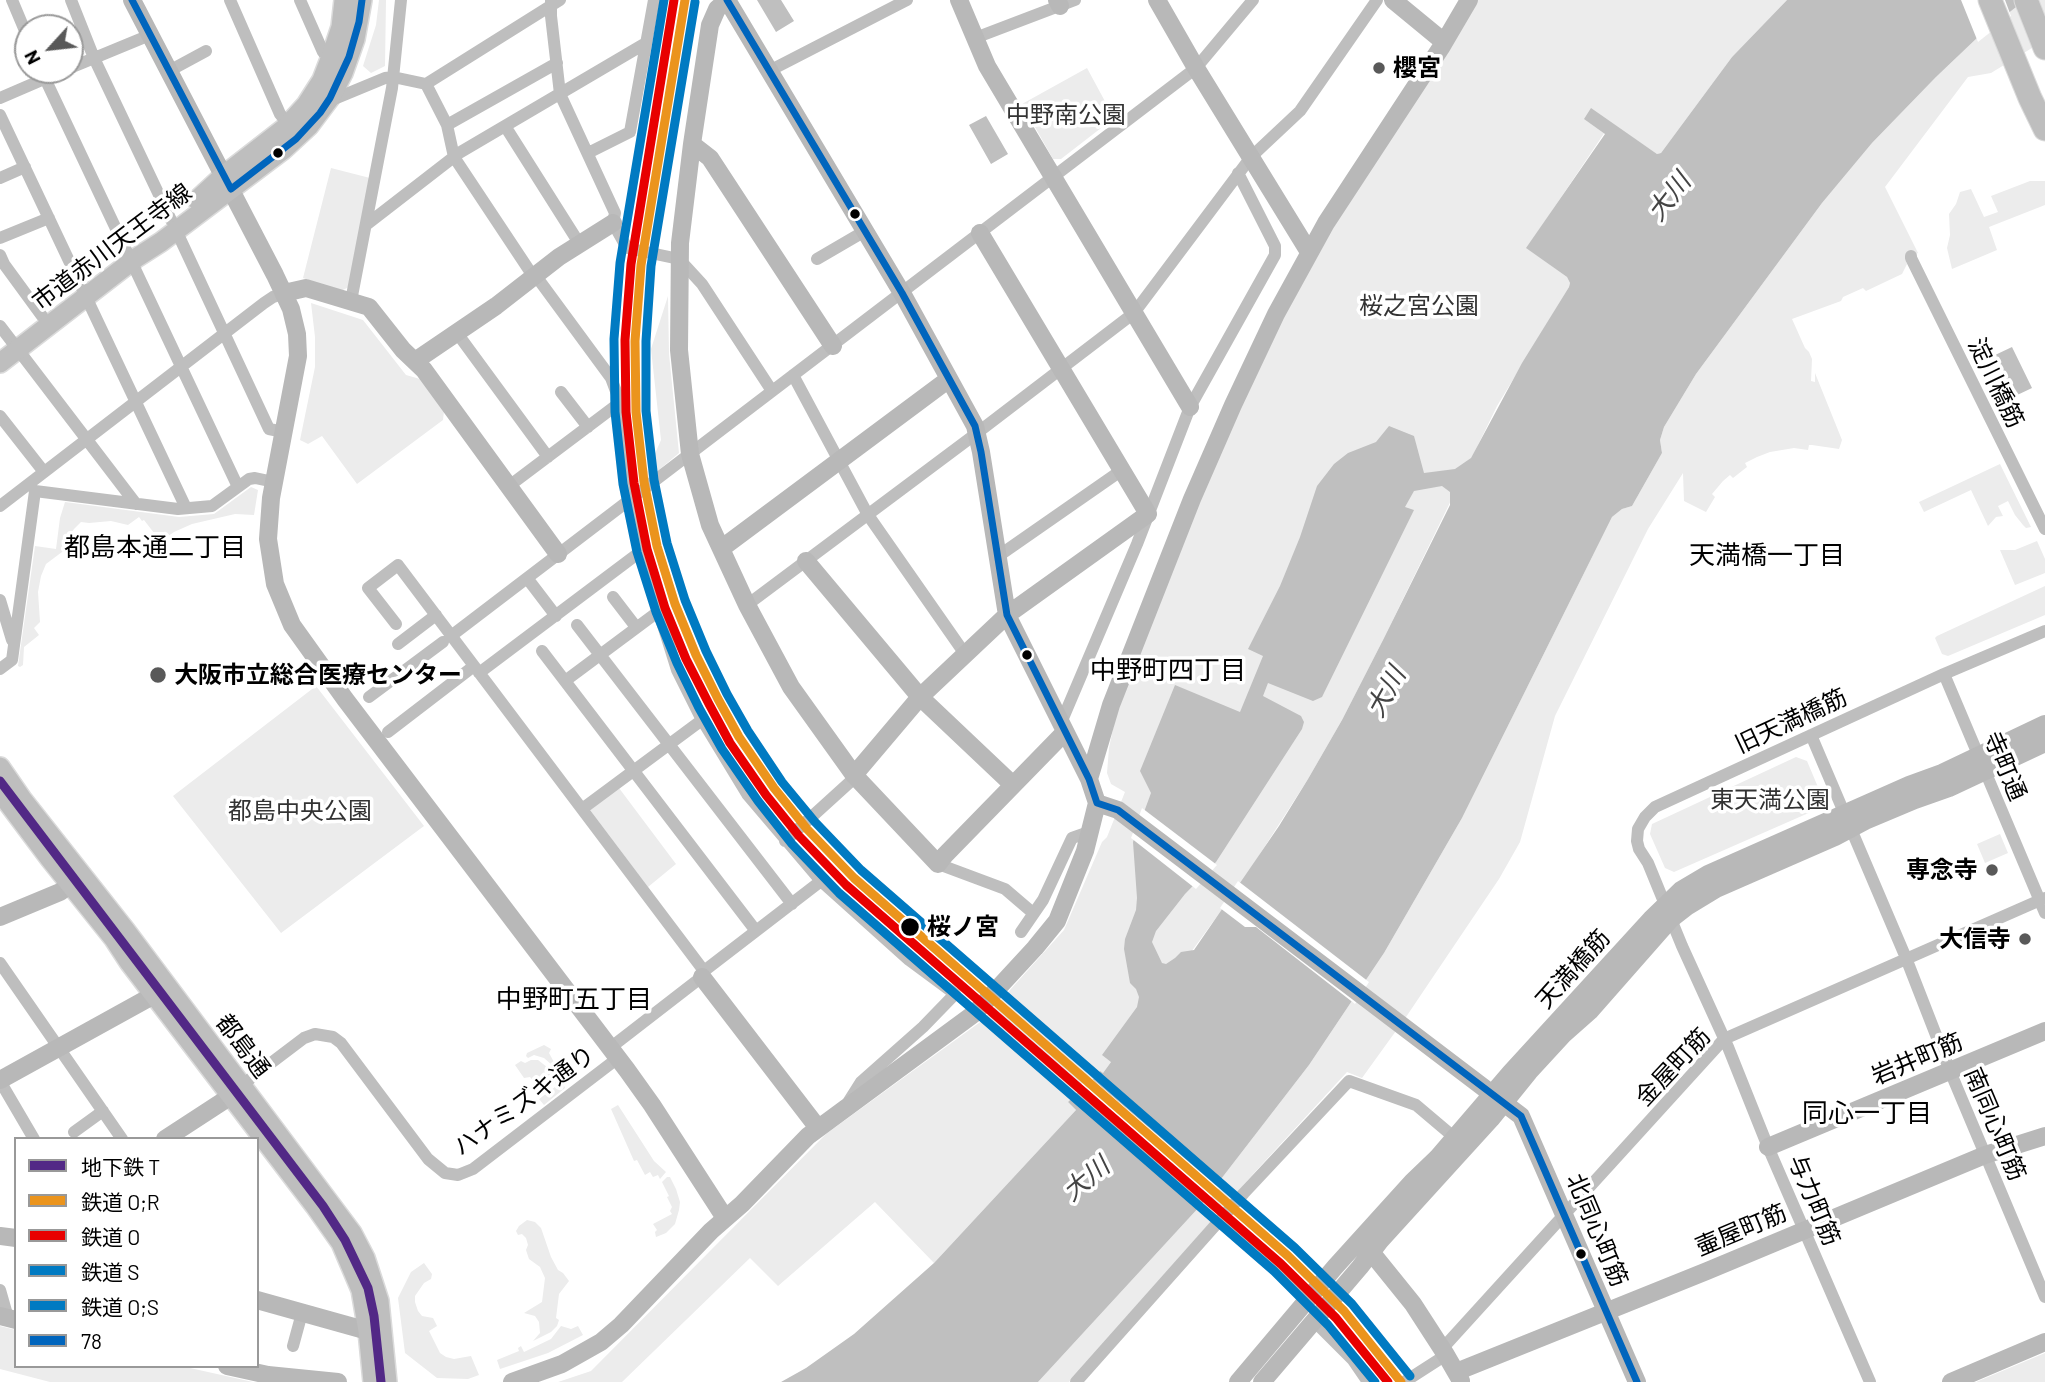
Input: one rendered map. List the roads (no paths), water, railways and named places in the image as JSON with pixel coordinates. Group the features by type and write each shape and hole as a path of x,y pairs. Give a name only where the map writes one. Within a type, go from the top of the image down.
{"highway":[{"path":"1990,0 2045,129"},
{"path":"2026,0 2045,48"}],"main road":[{"name":"市道赤川天王寺線","path":"7,341 84,291 173,225 227,182 288,124 315,92 341,27 344,0"},
{"name":"市道赤川天王寺線","path":"227,182 296,139 327,102 349,57 362,0"},
{"name":"市道赤川天王寺線","path":"0,363 7,341 84,291"},
{"name":"都島通","path":"0,767 154,995 341,1216 365,1258 379,1301 387,1382"},
{"name":"都島通","path":"0,792 118,921 341,1243 361,1290 373,1382"}],"street":[{"path":"71,0 94,58 270,429 284,432"},
{"path":"132,0 291,309 298,356 268,519 269,553 275,584 292,625 652,1105 725,1218"},
{"path":"230,0 280,114 288,124"},
{"path":"300,0 323,52 332,54"},
{"path":"351,301 393,77 401,0"},
{"path":"588,153 630,132 654,0"},
{"path":"512,1382 562,1364 601,1342 818,1128 975,1013 1057,921 1085,851 1097,803 1089,779 1007,615 977,433 902,293 727,0 717,9 710,25 692,144 679,258 679,350 690,454 710,525 747,605 791,687 853,775 938,864 1005,889 1033,913"},
{"path":"769,71 907,0"},
{"path":"958,0 987,66 1190,407"},
{"path":"1157,0 1309,252"},
{"path":"369,697 1196,68 1253,0"},
{"path":"747,605 1134,313 1251,157 1300,111 1377,0"},
{"path":"1393,0 1444,42"},
{"path":"1089,779 1111,705 1192,499 1276,314 1309,252 1469,0"},
{"path":"327,102 385,78 426,83 551,1 560,94 615,213 613,223 627,248 679,258 702,284 772,391"},
{"path":"975,38 1064,2"},
{"path":"84,62 150,35"},
{"path":"366,225 454,157 646,43"},
{"path":"169,71 206,51"},
{"path":"447,125 557,63"},
{"path":"426,83 447,125 454,157 529,270 611,378 617,394 630,501 640,552 677,670 702,720 740,784 821,881 909,960 955,994 862,1082 845,1109"},
{"path":"0,98 25,84"},
{"path":"48,84 238,486"},
{"path":"0,115 186,508"},
{"path":"505,126 579,243"},
{"path":"692,144 710,158 833,345"},
{"path":"0,178 25,167"},
{"path":"938,864 1063,728 1190,407 1275,255 1275,246 1238,173"},
{"path":"0,237 47,219"},
{"path":"415,361 579,243 613,223"},
{"path":"817,259 865,231"},
{"path":"979,233 1148,514"},
{"path":"0,255 42,316"},
{"name":"淀川橋筋","path":"1912,256 2045,529"},
{"path":"0,506 32,487 44,472 264,303 284,293 306,288 369,306 402,350 424,370 558,554"},
{"path":"457,333 548,457"},
{"path":"7,341 136,504"},
{"path":"793,376 868,515 965,654"},
{"path":"722,548 948,379"},
{"path":"561,392 588,426"},
{"path":"509,486 618,404"},
{"path":"0,416 44,472"},
{"path":"997,557 1122,470"},
{"path":"32,487 178,509 212,506 252,478 274,482"},
{"path":"0,669 12,660 32,487"},
{"path":"785,841 850,782 853,775 920,697 1007,615 1148,514"},
{"path":"388,732 556,616 640,552"},
{"path":"806,561 920,697 1013,785"},
{"path":"396,624 368,588 398,565 436,615 447,639 477,670 818,1128"},
{"path":"527,578 556,616"},
{"path":"613,597 636,627"},
{"path":"0,600 13,647"},
{"path":"565,681 659,611"},
{"path":"398,644 436,615"},
{"path":"577,625 792,904"},
{"name":"旧天満橋筋","path":"1668,912 1637,841 1638,829 1655,807 1944,674 2045,631"},
{"path":"542,652 756,931"},
{"name":"寺町通","path":"1944,674 2043,904"},
{"path":"582,809 702,720"},
{"name":"天満橋筋","path":"1981,763 2045,724"},
{"name":"南同心町筋","path":"1811,735 2045,1297"},
{"name":"天満橋筋","path":"1262,1382 1314,1321 1412,1182 1590,1011 1668,912 1688,905 1847,821 1981,763 2045,743"},
{"name":"北同心町筋","path":"1097,803 1118,810 1521,1116 1637,1382"},
{"path":"1021,932 1042,900 1072,838 1090,832"},
{"path":"0,917 60,892 74,876"},
{"path":"614,1053 703,974 821,881"},
{"name":"金屋町筋","path":"1404,1382 1444,1352 1724,1040 1906,958 2043,904"},
{"name":"与力町筋","path":"1668,912 1870,1382"},
{"path":"0,963 121,1137"},
{"path":"33,1137 0,1080 154,995"},
{"name":"岩井町筋","path":"1768,1147 2045,1031"},
{"name":"ハナミズキ通り","path":"236,1090 309,1035 333,1037 341,1043 428,1158 445,1173 458,1175 473,1169 614,1053"},
{"path":"1076,1382 1349,1081 1416,1105 1455,1138"},
{"path":"168,1137 236,1090"},
{"name":"天満橋筋","path":"1238,1382 1309,1297 1366,1246 1380,1241 1499,1099"},
{"path":"74,1132 103,1111"},
{"name":"壷屋町筋","path":"1459,1377 1605,1312 1985,1155 2045,1136"},
{"path":"1221,1220 1256,1246 1309,1297"},
{"path":"1366,1246 1413,1304 1459,1377"},
{"path":"0,1290 8,1318"},
{"path":"259,1301 368,1331"},
{"path":"293,1346 302,1313"},
{"path":"1314,1321 1353,1360 1368,1382"},
{"path":"1951,1382 2045,1342"},
{"path":"236,1368 268,1375 338,1382"}],"water":[{"path":"757,0 781,0 794,21 776,32"},
{"name":"大川","path":"1787,0 2025,0 1977,38 1872,143 1822,203 1696,374 1664,427 1660,440 1662,453 1632,506 1622,509 1612,517 1462,818 1384,953 1309,1065 1201,1205 1038,1382 781,1382 854,1334 934,1263 1076,1110 1068,1102 1100,1071 1103,1073 1111,1062 1102,1055 1137,1007 1139,997 1130,983 1124,949 1136,910 1133,842 1151,793 1140,771 1175,685 1240,712 1263,656 1248,649 1280,586 1317,486 1334,464 1348,453 1376,442 1389,426 1414,436 1424,473 1455,469 1471,458 1522,363 1569,287 1567,277 1526,248 1605,134 1584,119 1591,108 1657,154 1661,153 1732,57","holes":["1442,486 1450,492 1450,505 1342,720 1308,779 1194,950 1181,952 1166,964 1162,963 1152,942 1156,931 1185,894 1216,862 1302,729 1304,722 1301,716 1263,696 1268,683 1313,701 1322,697 1414,510 1405,507 1414,491"]},
{"path":"986,116 1008,154 991,164 969,125"},
{"path":"2012,347 2032,388 2013,397 1993,356"}],"metro line":[{"name":"T","path":"0,781 323,1206 345,1240 368,1288 374,1316 381,1382"}],"rail line":[{"name":"O;S","path":"664,0 620,263 614,339 615,412 623,484 637,552 656,612 699,708 722,749 758,801 792,844 839,893 1274,1271 1328,1325 1375,1382"},
{"name":"O","path":"674,0 631,264 625,340 626,412 634,483 647,549 665,608 686,659 709,704 730,743 766,795 799,836 846,885 1281,1264 1336,1318 1388,1382"},
{"name":"O;R","path":"685,0 641,265 635,341 636,412 644,482 657,546 675,604 718,699 739,737 774,788 807,829 854,878 1288,1256 1344,1311 1401,1382"},
{"name":"S","path":"695,2 651,266 646,341 646,411 654,480 667,543 685,600 727,694 782,782 815,822 861,870 1295,1248 1352,1304 1410,1376"}],"place":[{"name":"櫻宮","path":"1379,68"},
{"name":"大阪市立総合医療センター","path":"158,675"},
{"name":"専念寺","path":"1992,870"},
{"name":"桜ノ宮","path":"910,927"},
{"name":"大信寺","path":"2025,939"}],"district":[{"name":"都島本通二丁目","path":"155,547"},
{"name":"天満橋一丁目","path":"1767,555"},
{"name":"中野町四丁目","path":"1168,670"},
{"name":"中野町五丁目","path":"574,999"},
{"name":"同心一丁目","path":"1867,1113"}],"park label":[{"name":"中野南公園","path":"1066,115"},
{"name":"桜之宮公園","path":"1419,306"},
{"name":"東天満公園","path":"1770,800"},
{"name":"都島中央公園","path":"300,811"}]}
